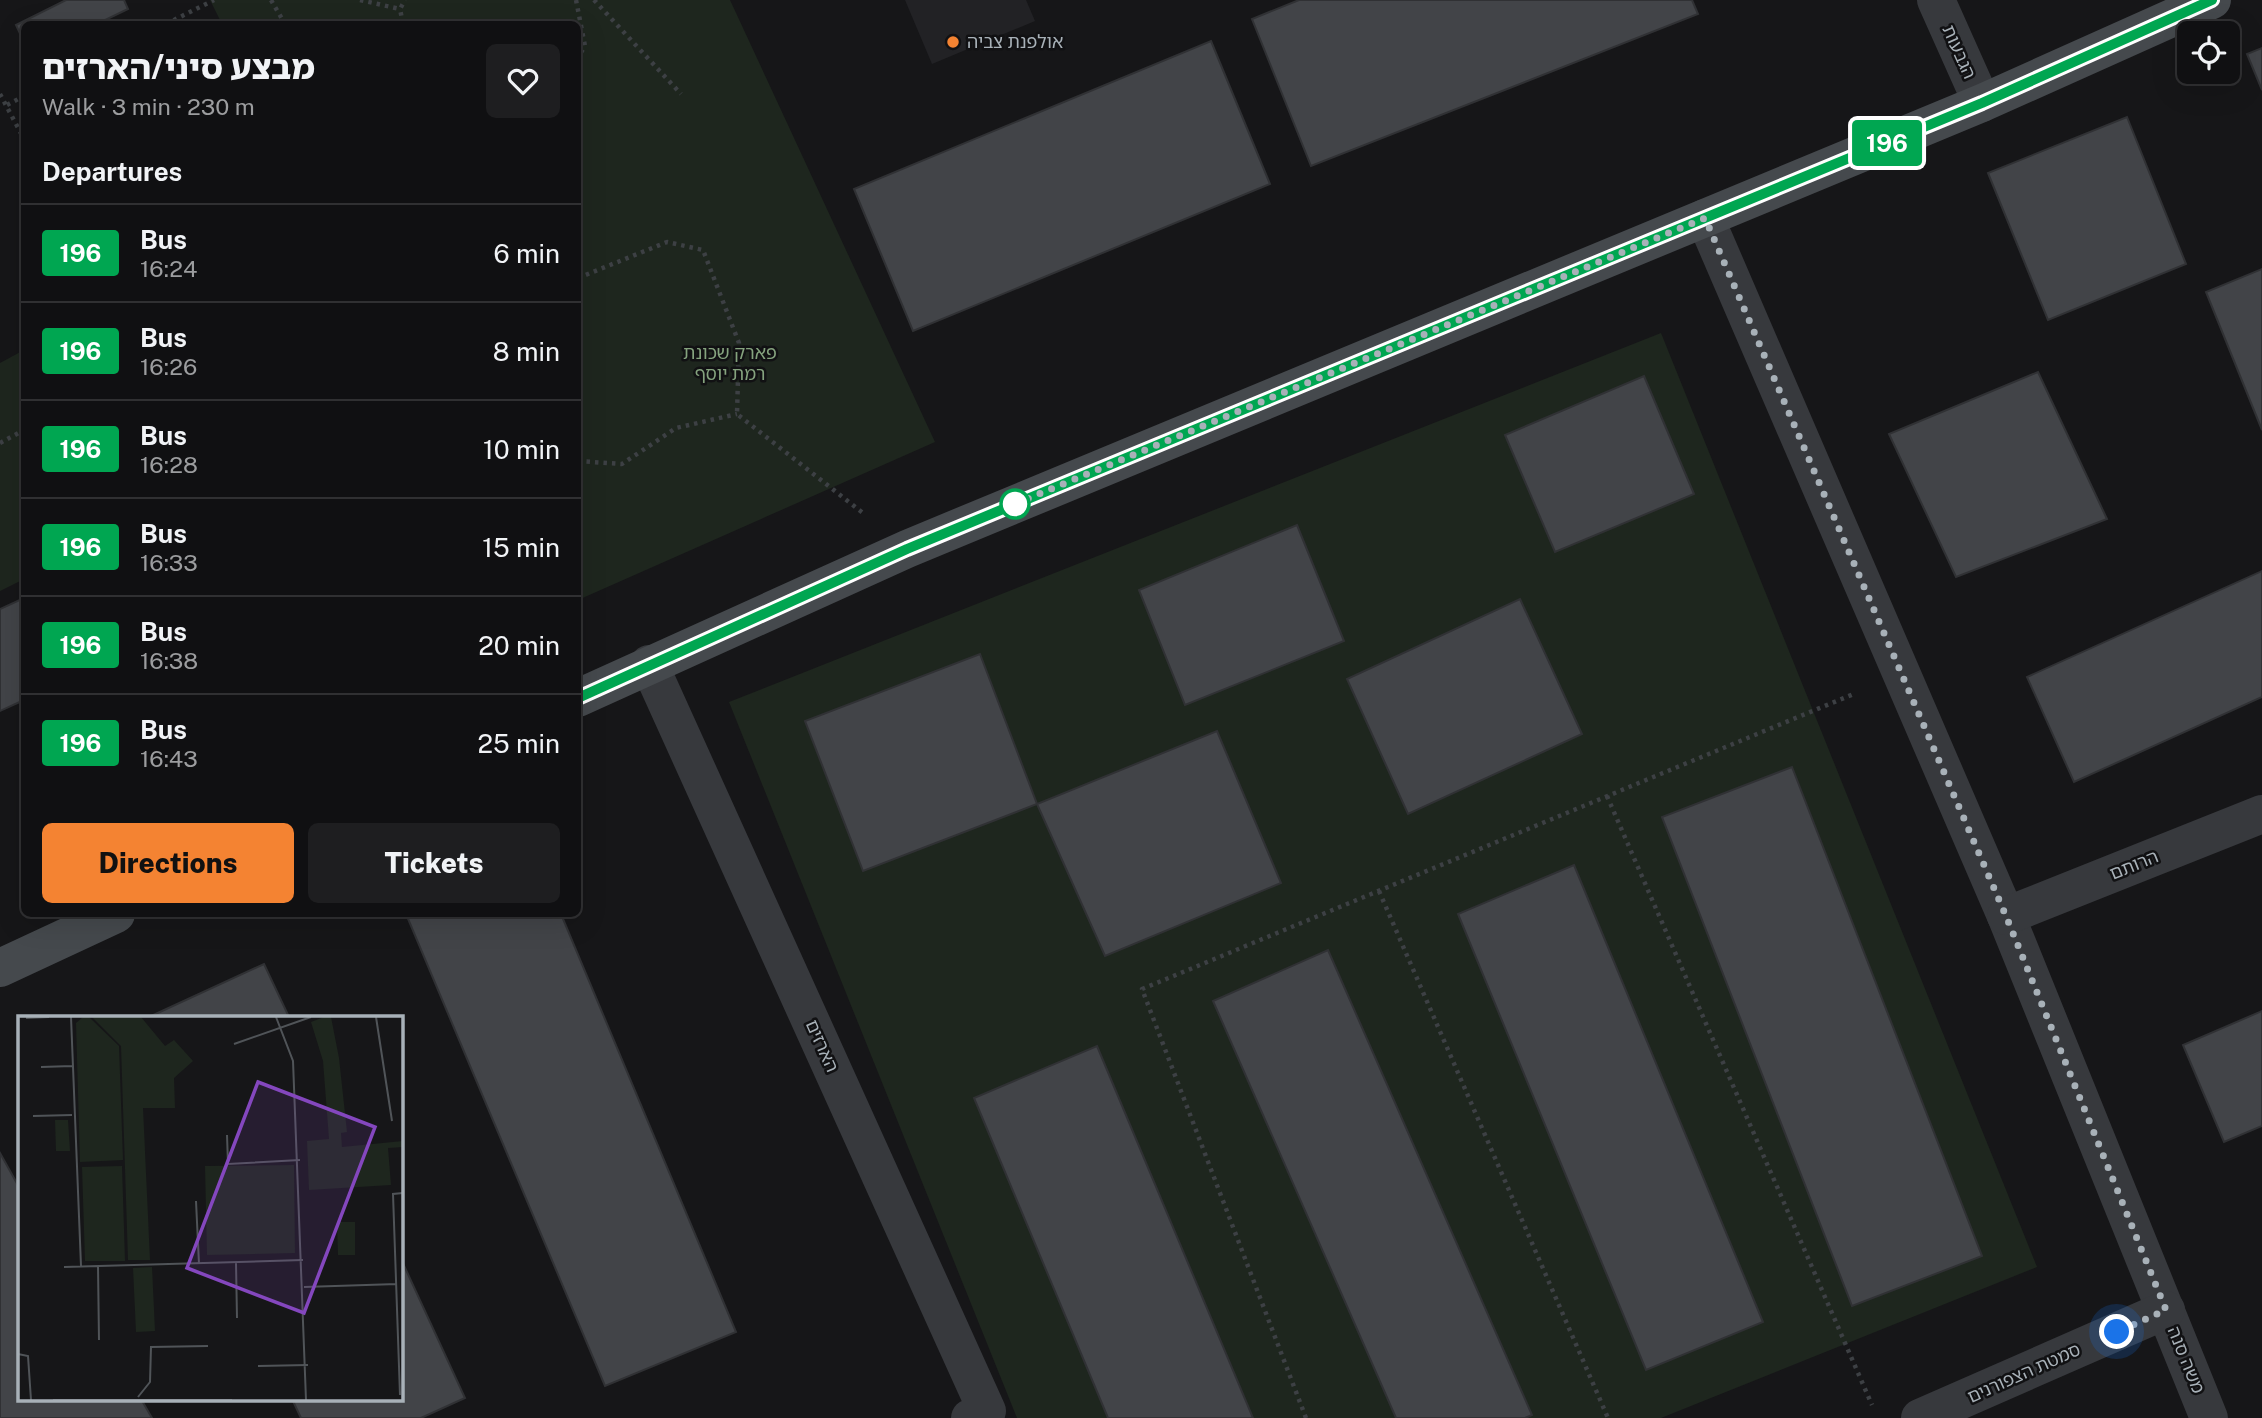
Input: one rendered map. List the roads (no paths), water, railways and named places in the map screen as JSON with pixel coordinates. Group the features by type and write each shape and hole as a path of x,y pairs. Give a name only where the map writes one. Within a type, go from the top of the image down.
{"street":[{"name":"הגבעות","path":"1936,0 1982,103"},
{"path":"581,697 907,549 1982,103 2212,0"},
{"name":"משה סנה","path":"1705,218 2006,916 2209,1418"},
{"name":"הארזים","path":"649,664 987,1412 970,1418"},
{"name":"הרותם","path":"2006,916 2262,814"},
{"path":"0,968 110,917"},
{"name":"סמטת הצפורנים","path":"1920,1418 2166,1310"}],"place":[{"name":"אולפנת צביה","path":"953,42"}],"park label":[{"name":"פארק שכונת רמת יוסף","path":"730,363"}]}
